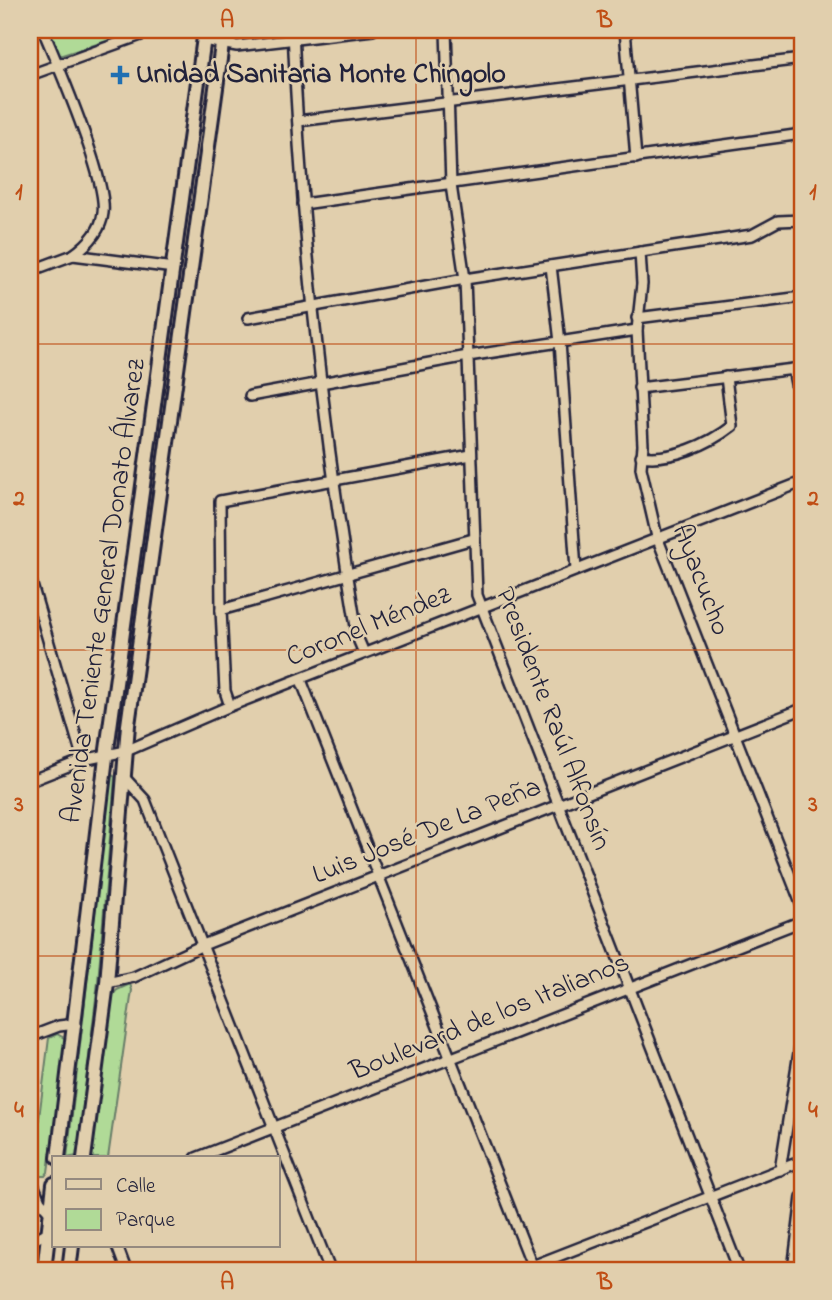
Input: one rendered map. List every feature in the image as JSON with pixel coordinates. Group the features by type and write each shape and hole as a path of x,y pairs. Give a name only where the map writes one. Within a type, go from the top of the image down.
{"main road":[{"name":"Avenida Teniente General Donato Álvarez","path":"85,1156 107,983 126,751 223,30"},
{"name":"Avenida Teniente General Donato Álvarez","path":"58,1156 106,757 204,35"},
{"path":"44,1270 51,1229 52,1198"},
{"path":"69,1270 72,1248"}],"street":[{"path":"30,271 73,256 94,235 101,222 104,207 102,190 43,30"},
{"path":"30,75 155,30"},
{"path":"293,30 311,307 331,480 358,639 364,653"},
{"path":"204,35 222,45 293,41 373,30"},
{"name":"Presidente Raúl Alfonsín","path":"446,30 451,185 465,279 473,539 480,607 631,986 739,1270"},
{"path":"625,30 636,158"},
{"path":"298,121 802,59"},
{"path":"303,204 802,134"},
{"path":"248,318 465,279 752,235 778,222 802,220"},
{"name":"Ayacucho","path":"640,252 642,284 637,330 643,481 657,537 802,906"},
{"path":"73,256 174,268"},
{"path":"551,265 560,342 576,570"},
{"path":"637,318 802,298"},
{"path":"250,396 468,356 637,330"},
{"path":"639,388 797,368 802,413"},
{"path":"641,456 656,457 707,443 732,426 726,377"},
{"path":"230,706 225,691 221,610 219,505 222,499 471,455"},
{"name":"Coronel Méndez","path":"30,780 83,760 126,751 230,706 802,482"},
{"path":"221,610 347,572 473,539"},
{"path":"30,578 83,760"},
{"path":"301,680 533,1268"},
{"name":"Luis José De La Peña","path":"107,983 134,977 203,945 802,709"},
{"path":"123,776 145,800 330,1270"},
{"name":"Boulevard de los Italianos","path":"201,1156 802,921"},
{"path":"30,1037 59,1026 76,1024"},
{"path":"780,1170 802,1034"},
{"path":"522,1270 533,1268 802,1161"},
{"path":"30,1177 40,1202 50,1213"},
{"path":"793,1270 802,1197"},
{"path":"30,1242 51,1229"},
{"path":"118,1248 126,1270"}],"green space":[{"path":"49,30 142,30 59,56"},
{"path":"111,774 115,777 98,982 77,1156 67,1156"},
{"path":"130,984 132,990 108,1156 91,1156 110,999 117,990"},
{"path":"57,1034 66,1039 48,1172 45,1176 37,1176 30,1161 30,1146 36,1142 49,1038"}],"place":[{"name":"Unidad Sanitaria Monte Chingolo","path":"120,75"}]}
